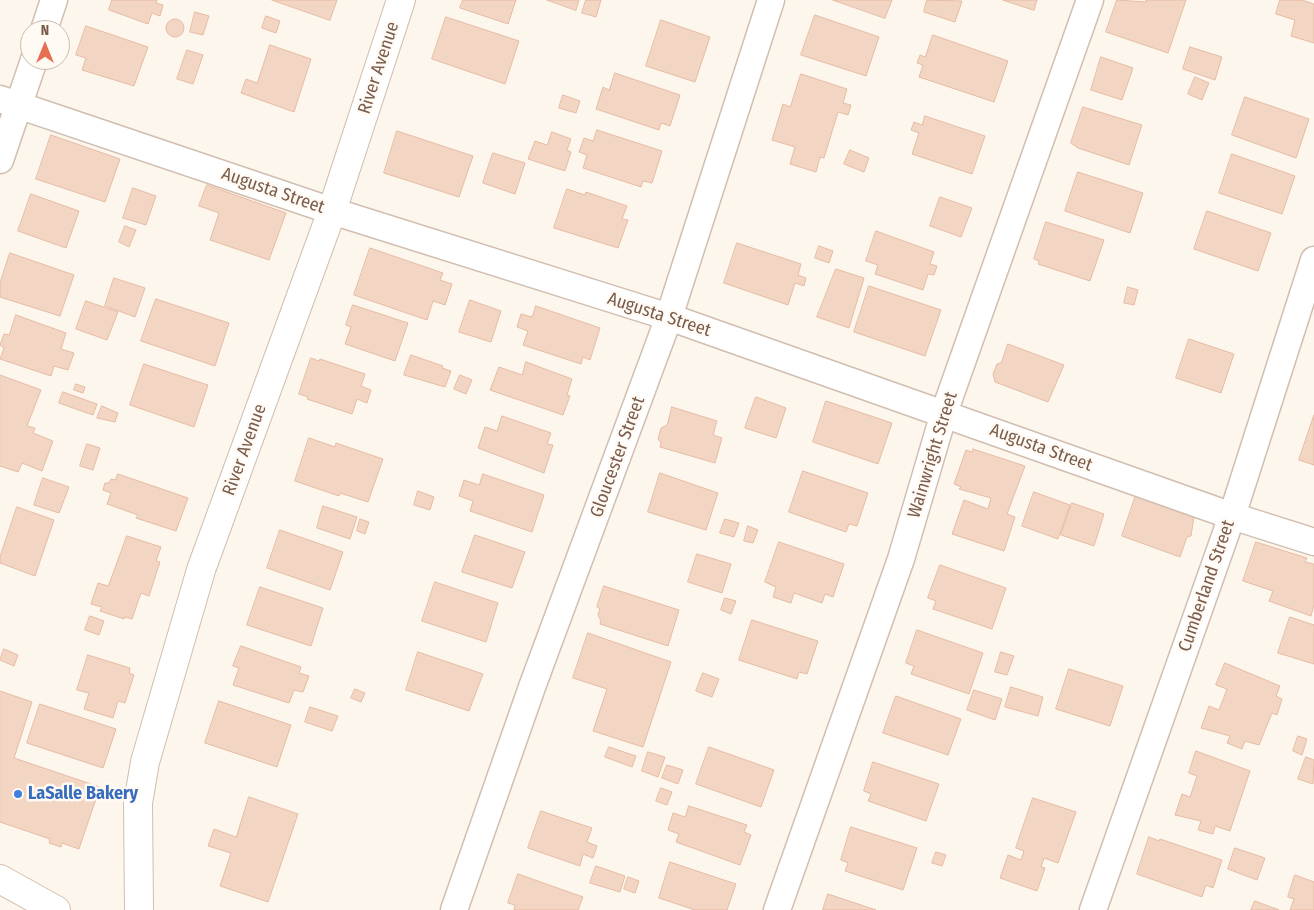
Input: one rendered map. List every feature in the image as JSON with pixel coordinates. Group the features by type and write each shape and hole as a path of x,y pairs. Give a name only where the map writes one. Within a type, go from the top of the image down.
{"street":[{"path":"47,20 54,0"},
{"name":"River Avenue","path":"139,910 138,804 145,762 201,570 332,211 401,0"},
{"name":"Gloucester Street","path":"454,910 532,687 669,317 771,0"},
{"name":"Wainwright Street","path":"777,910 900,559 944,413 1090,0"},
{"path":"0,160 10,102 28,70"},
{"name":"Augusta Street","path":"10,102 332,211 669,317 1232,516 1314,542"},
{"name":"Cumberland Street","path":"1093,910 1232,516 1314,260"},
{"path":"0,879 56,910"}],"building":[{"path":"112,0 157,0 156,3 163,5 160,16 152,13 148,24 109,10"},
{"path":"272,0 337,0 330,20"},
{"path":"463,0 516,0 508,24 460,8"},
{"path":"547,0 579,0 576,10"},
{"path":"586,0 601,0 596,17 582,13"},
{"path":"833,0 892,0 885,18"},
{"path":"927,0 962,1 955,22 924,12"},
{"path":"1003,0 1037,0 1034,10"},
{"path":"1117,0 1146,2 1146,0 1186,0 1168,53 1106,32"},
{"path":"1280,0 1302,0 1314,4 1314,43 1291,36 1295,20 1276,14"},
{"path":"195,12 209,16 203,35 190,32"},
{"path":"815,15 879,37 866,76 801,55"},
{"path":"266,16 280,21 276,33 262,28"},
{"path":"446,17 519,41 505,84 432,59"},
{"path":"175,19 181,22 184,28 181,34 175,37 169,34 166,28 169,22"},
{"path":"661,20 710,37 695,82 646,66"},
{"path":"86,26 148,47 134,86 82,70 86,58 76,55"},
{"path":"933,35 1008,61 994,102 919,77 923,65 917,63 920,55 925,57"},
{"path":"270,45 311,59 294,112 241,93 246,79 257,83"},
{"path":"1190,47 1222,57 1215,80 1183,69"},
{"path":"187,50 203,55 193,84 177,79"},
{"path":"1101,57 1133,68 1122,100 1091,90"},
{"path":"615,73 680,95 670,126 661,123 659,130 596,109 603,87 609,90"},
{"path":"801,74 847,89 843,103 851,105 848,115 838,112 824,158 820,157 816,172 790,164 795,147 772,140 783,104 790,107"},
{"path":"1195,77 1209,83 1202,100 1188,94"},
{"path":"563,95 580,101 576,113 559,108"},
{"path":"1245,97 1309,119 1296,158 1232,135"},
{"path":"1083,107 1142,125 1129,165 1078,148 1071,143"},
{"path":"925,116 985,136 972,174 912,154 919,133 911,130 914,122 922,125"},
{"path":"597,130 662,151 652,183 643,181 641,187 583,168 587,155 579,152 584,138 593,141"},
{"path":"397,131 473,156 459,197 384,173"},
{"path":"552,132 571,139 567,150 571,152 565,171 528,159 535,141 547,145"},
{"path":"51,135 120,159 105,202 36,179"},
{"path":"850,150 869,158 864,172 844,164"},
{"path":"493,153 525,163 515,194 483,183"},
{"path":"1232,154 1295,176 1282,214 1219,193"},
{"path":"1078,172 1143,193 1130,233 1065,211"},
{"path":"207,185 286,213 269,260 210,240 219,213 199,206"},
{"path":"133,188 156,196 146,225 123,218"},
{"path":"567,189 585,195 586,192 627,206 622,219 628,220 618,248 554,228"},
{"path":"31,194 79,211 66,248 18,231"},
{"path":"940,197 972,208 961,237 930,226"},
{"path":"1207,211 1271,233 1258,271 1194,249"},
{"path":"1046,222 1104,240 1090,281 1038,264 1039,261 1034,259"},
{"path":"125,226 136,230 129,247 119,242"},
{"path":"876,231 934,252 930,264 937,266 934,275 928,274 923,290 875,274 878,265 866,261"},
{"path":"737,243 801,264 798,275 806,278 804,286 795,283 788,305 724,283"},
{"path":"819,246 833,251 829,263 815,258"},
{"path":"370,248 443,273 440,280 452,284 445,305 433,301 427,320 354,295"},
{"path":"10,253 74,275 60,316 0,297 0,283"},
{"path":"836,269 864,278 849,328 817,317"},
{"path":"114,278 145,288 135,317 105,306"},
{"path":"869,286 941,310 925,356 854,332"},
{"path":"1128,287 1138,290 1134,305 1124,303"},
{"path":"156,299 229,323 215,366 141,341"},
{"path":"470,300 501,311 491,342 459,332"},
{"path":"86,301 118,312 107,340 76,329"},
{"path":"353,305 408,323 395,361 345,344 351,327 346,325"},
{"path":"536,306 600,328 590,360 583,357 581,364 523,345 528,331 517,327 521,314 532,317"},
{"path":"16,315 66,333 61,349 74,353 68,370 54,366 51,376 0,359 4,348 0,345 4,334 9,335"},
{"path":"1189,339 1234,354 1221,393 1176,378"},
{"path":"1008,344 1064,365 1048,402 995,382 993,374 997,364 1001,363"},
{"path":"411,355 443,366 442,368 451,371 445,387 404,375"},
{"path":"311,358 319,361 320,359 365,374 361,386 371,390 367,403 357,399 352,414 307,399 308,397 299,394"},
{"path":"526,362 572,379 567,395 570,396 563,415 490,390 499,367 522,375"},
{"path":"144,364 208,385 194,427 130,405"},
{"path":"0,375 41,390 27,426 35,428 33,433 53,441 42,471 22,463 18,472 0,466"},
{"path":"460,375 472,380 466,394 454,389"},
{"path":"76,384 85,387 83,393 74,390"},
{"path":"63,392 97,404 93,415 59,403"},
{"path":"756,397 786,408 776,438 745,428"},
{"path":"826,401 892,423 878,464 813,442"},
{"path":"102,406 118,413 115,422 97,418"},
{"path":"672,407 717,421 713,435 722,438 715,463 660,447 661,443 658,439 661,428 667,425"},
{"path":"1314,415 1314,465 1299,460"},
{"path":"502,416 551,433 547,444 553,445 544,473 478,448 485,427 497,431"},
{"path":"309,438 335,447 336,443 383,459 368,502 340,493 339,496 295,481"},
{"path":"87,444 100,448 93,470 80,466"},
{"path":"973,449 1025,466 1007,514 1015,517 1004,551 952,534 964,500 988,509 991,498 959,489 961,487 954,484 966,450 972,452"},
{"path":"803,471 868,493 857,526 849,524 846,532 789,512"},
{"path":"660,473 718,493 706,530 648,512"},
{"path":"118,474 188,498 176,531 136,518 138,515 107,504 111,493 103,490 105,483 109,483 111,479 115,480"},
{"path":"483,474 544,495 532,532 470,511 473,501 459,496 464,480 479,485"},
{"path":"43,478 69,487 59,513 34,505"},
{"path":"418,491 434,497 430,510 414,505"},
{"path":"1034,492 1070,505 1058,539 1022,526"},
{"path":"1136,495 1194,516 1191,536 1187,537 1180,557 1122,536"},
{"path":"1072,503 1104,514 1094,546 1061,535"},
{"path":"323,506 357,517 350,539 317,528"},
{"path":"17,507 54,520 35,576 0,563 0,557"},
{"path":"360,519 369,522 365,534 357,531"},
{"path":"725,519 739,523 734,537 720,533"},
{"path":"748,526 758,530 753,543 744,541"},
{"path":"280,530 343,552 330,590 267,568"},
{"path":"475,535 525,552 512,588 462,572"},
{"path":"127,536 161,547 156,561 160,562 149,596 141,593 132,619 125,617 124,619 100,611 102,607 91,604 98,583 108,586"},
{"path":"779,542 844,564 833,597 825,594 822,603 794,593 791,603 773,597 776,587 765,582"},
{"path":"1256,542 1307,558 1305,562 1314,564 1314,605 1311,616 1269,601 1273,591 1243,581"},
{"path":"697,554 731,564 722,593 688,582"},
{"path":"940,565 1006,588 992,629 933,609 936,601 928,598"},
{"path":"435,582 498,603 486,642 422,621"},
{"path":"604,586 679,610 668,646 600,624 601,621 598,615 600,609 597,607"},
{"path":"260,587 323,608 311,646 247,625"},
{"path":"725,598 736,601 731,614 721,610"},
{"path":"90,616 104,621 99,635 85,630"},
{"path":"1290,617 1314,625 1314,664 1278,653"},
{"path":"752,620 818,641 807,674 799,672 797,679 739,660"},
{"path":"917,630 983,653 969,694 911,674 914,666 906,663"},
{"path":"588,633 671,662 643,747 593,731 607,689 573,678"},
{"path":"241,646 301,667 299,673 309,676 303,692 294,690 289,703 233,685 239,668 233,666"},
{"path":"4,649 18,655 14,666 0,660"},
{"path":"418,652 483,674 469,711 406,690"},
{"path":"1001,652 1014,656 1007,675 995,672"},
{"path":"88,655 130,668 129,673 134,675 125,703 118,701 113,718 84,709 89,693 77,690"},
{"path":"1225,663 1280,686 1276,696 1282,699 1277,715 1272,713 1259,745 1245,741 1242,749 1227,743 1230,736 1201,728 1209,706 1219,710 1227,689 1216,685"},
{"path":"1069,669 1123,686 1110,726 1056,709"},
{"path":"703,673 719,679 712,697 696,691"},
{"path":"1011,687 1043,697 1038,716 1005,707"},
{"path":"355,689 365,693 361,702 351,698"},
{"path":"974,690 1002,699 995,720 967,710"},
{"path":"0,691 32,702 14,758 100,787 79,849 62,843 61,847 49,843 50,839 0,822"},
{"path":"896,696 961,719 948,755 883,733"},
{"path":"219,701 291,725 277,767 205,743"},
{"path":"40,704 116,729 103,768 27,743"},
{"path":"310,707 338,716 332,731 305,722"},
{"path":"1298,736 1307,739 1302,755 1293,751"},
{"path":"609,747 636,756 632,767 605,757"},
{"path":"709,747 774,770 761,807 696,784"},
{"path":"1196,751 1250,771 1230,831 1215,826 1213,834 1198,830 1201,821 1175,815 1182,794 1190,797 1197,776 1189,773"},
{"path":"648,752 665,757 658,777 642,771"},
{"path":"1306,757 1314,760 1313,784 1298,779"},
{"path":"873,762 939,784 926,821 868,801 871,794 864,791"},
{"path":"667,765 683,770 678,784 662,778"},
{"path":"661,788 672,792 667,805 656,801"},
{"path":"249,797 298,814 268,902 220,886 231,853 208,846 214,829 236,837"},
{"path":"1033,798 1076,812 1058,863 1044,858 1041,867 1045,868 1037,891 1000,878 1008,855 1021,860 1024,851 1016,848"},
{"path":"689,806 747,825 744,832 751,835 740,865 676,842 679,834 668,830 673,813 685,817"},
{"path":"541,811 592,828 587,842 597,846 593,858 583,854 580,866 528,848"},
{"path":"851,827 917,848 903,890 845,871 848,863 841,860"},
{"path":"1149,837 1222,860 1213,888 1206,885 1202,897 1137,874"},
{"path":"1235,848 1265,858 1257,880 1228,869"},
{"path":"936,852 946,855 942,866 932,863"},
{"path":"670,862 736,884 727,910 695,910 659,898"},
{"path":"596,866 625,876 620,892 590,883"},
{"path":"518,874 583,897 578,910 514,910 515,905 508,903"},
{"path":"1295,875 1314,882 1314,910 1290,910 1294,899 1288,897"},
{"path":"628,877 639,881 635,893 624,889"},
{"path":"828,894 876,910 823,910"},
{"path":"1255,901 1279,910 1251,910"}],"place":[{"name":"LaSalle Bakery","path":"18,794"}]}
